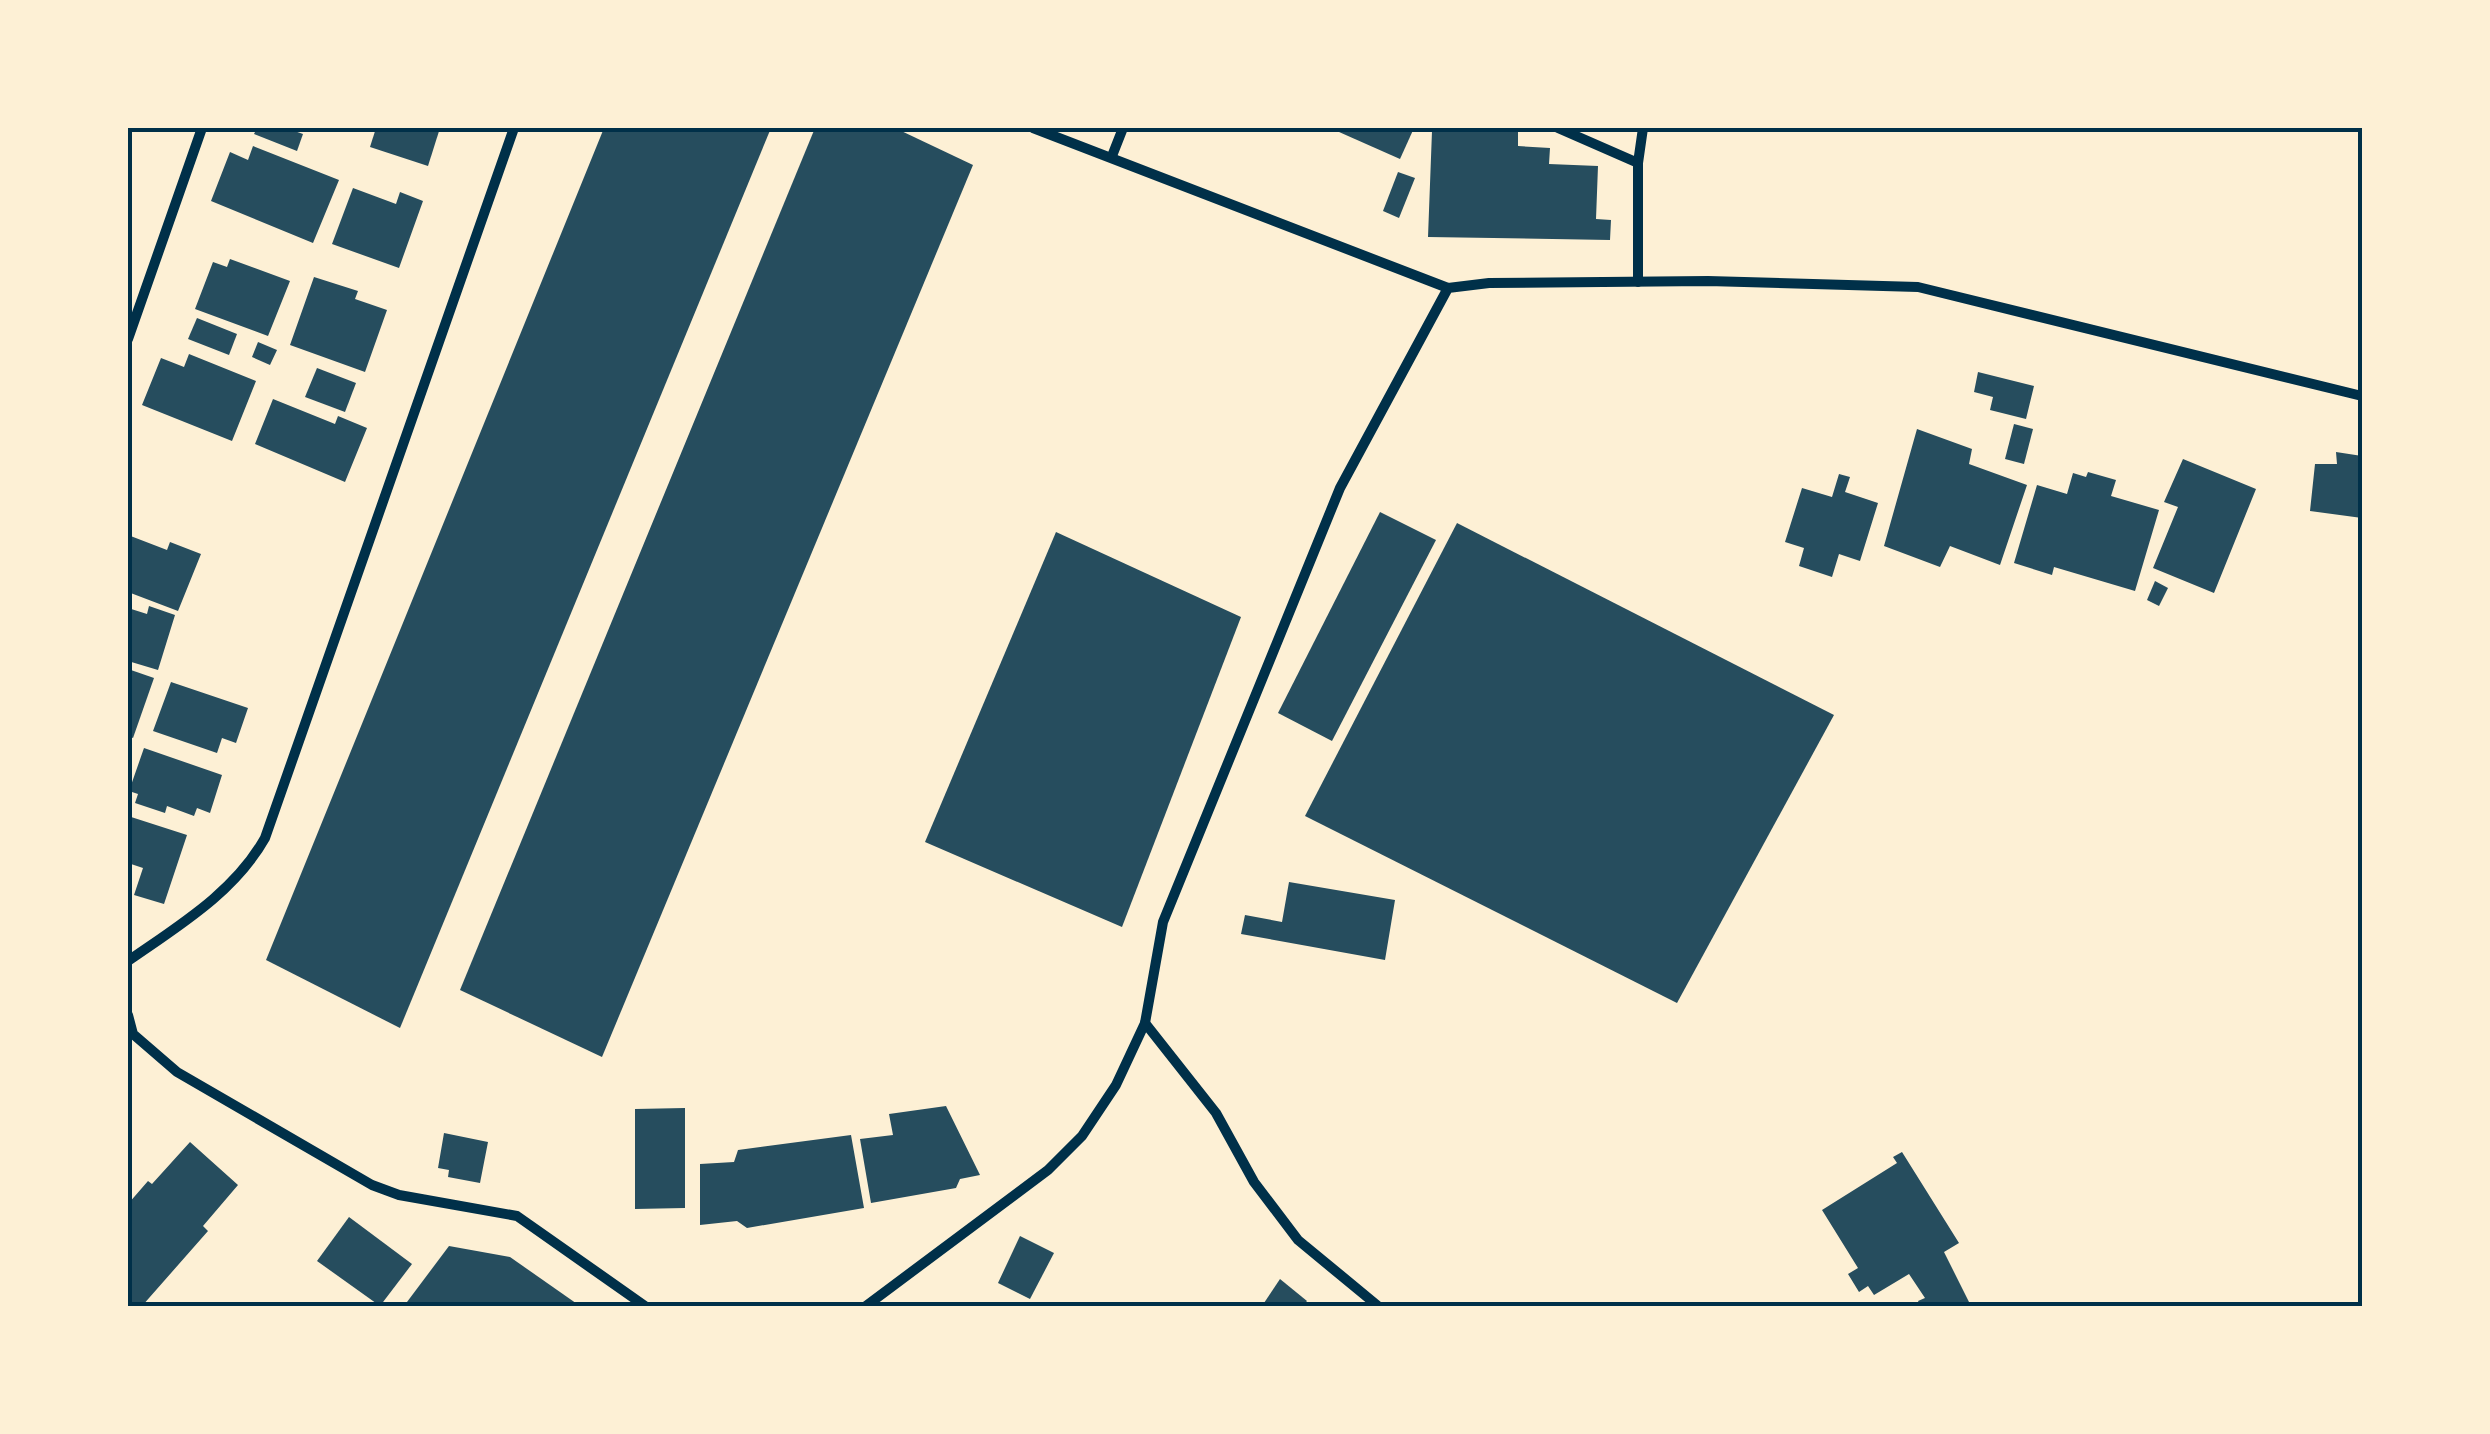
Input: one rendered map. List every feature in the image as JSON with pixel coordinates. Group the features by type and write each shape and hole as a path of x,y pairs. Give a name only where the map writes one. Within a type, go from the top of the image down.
{"street":[{"path":"128,339 202,128"},
{"path":"128,961 183,923 242,874 265,838 514,128"},
{"path":"1033,128 1448,288 1488,282 1918,287 2362,396"},
{"path":"1112,156 1123,128"},
{"path":"1558,128 1638,163"},
{"path":"1638,282 1638,163 1644,128"},
{"path":"866,1306 1048,1170 1082,1136 1116,1084 1145,1024 1163,922 1340,488 1448,288"},
{"path":"128,1015 132,1034 177,1072 372,1185 399,1196 518,1216 644,1306"},
{"path":"1145,1024 1216,1112 1254,1182 1298,1240 1378,1306"}],"building":[{"path":"257,128 286,128 303,134 297,151 254,134"},
{"path":"376,128 440,128 428,166 370,147"},
{"path":"604,128 771,128 400,1028 266,960"},
{"path":"815,128 895,128 973,165 602,1057 460,990"},
{"path":"1330,128 1414,128 1400,159"},
{"path":"1449,128 1506,128 1518,132 1518,146 1550,148 1549,164 1598,166 1596,219 1611,220 1610,240 1428,237 1432,131 1449,132"},
{"path":"253,146 339,180 313,243 211,201 230,152 248,160"},
{"path":"1398,172 1415,178 1399,218 1383,211"},
{"path":"353,188 396,204 400,192 423,201 399,268 332,244"},
{"path":"230,259 290,281 268,336 195,309 213,262 227,267"},
{"path":"314,277 358,291 355,299 387,310 365,372 290,345"},
{"path":"197,318 237,334 229,355 188,339"},
{"path":"258,342 277,350 270,365 252,357"},
{"path":"189,354 256,381 232,441 142,405 161,358 184,367"},
{"path":"317,368 356,383 345,412 305,397"},
{"path":"1978,372 2034,386 2026,419 1990,410 1993,397 1974,392"},
{"path":"273,399 335,424 338,416 367,428 345,482 255,444"},
{"path":"2014,424 2033,429 2024,464 2005,459"},
{"path":"1917,429 1972,449 1969,464 2027,485 2000,565 1950,546 1940,567 1884,546"},
{"path":"2336,452 2362,456 2362,518 2310,511 2315,464 2337,464"},
{"path":"2183,459 2256,489 2214,593 2153,568 2178,507 2164,502"},
{"path":"2088,472 2116,480 2111,496 2159,510 2135,591 2054,567 2052,575 2014,563 2037,485 2067,494 2073,473 2086,477"},
{"path":"1839,474 1850,477 1845,492 1878,503 1860,561 1839,554 1832,577 1799,566 1804,548 1785,542 1802,488 1832,497"},
{"path":"1380,512 1436,540 1332,741 1278,713"},
{"path":"1457,523 1834,715 1677,1003 1305,816"},
{"path":"1056,532 1241,617 1122,927 925,842"},
{"path":"128,535 167,550 170,542 201,554 178,611 128,592"},
{"path":"2155,581 2168,588 2159,606 2147,600"},
{"path":"149,606 175,615 158,670 128,661 128,608 147,614"},
{"path":"128,669 154,678 133,738 128,736"},
{"path":"171,682 248,708 236,743 222,738 217,753 153,731"},
{"path":"144,748 222,775 210,813 197,808 194,816 167,806 165,813 135,803 138,794 129,791"},
{"path":"128,816 187,835 164,904 134,895 143,868 128,863"},
{"path":"1289,882 1395,900 1385,960 1241,934 1245,915 1282,922"},
{"path":"946,1106 980,1175 960,1179 956,1188 871,1203 860,1139 893,1135 889,1114"},
{"path":"685,1108 685,1208 635,1209 635,1109"},
{"path":"444,1133 488,1142 480,1183 448,1177 449,1170 438,1168"},
{"path":"851,1135 864,1208 747,1228 737,1221 700,1225 700,1164 734,1162 738,1150"},
{"path":"190,1142 238,1185 203,1226 208,1231 142,1306 128,1306 128,1204"},
{"path":"1902,1152 1959,1243 1944,1252 1971,1306 1920,1306 1918,1301 1925,1298 1909,1274 1874,1295 1868,1286 1859,1292 1848,1274 1858,1268 1822,1210 1897,1163 1893,1157"},
{"path":"349,1217 412,1264 380,1306 317,1261"},
{"path":"1020,1236 1054,1253 1030,1299 998,1283"},
{"path":"449,1246 510,1257 580,1306 404,1306"},
{"path":"1280,1279 1307,1301 1303,1306 1262,1306"}]}
